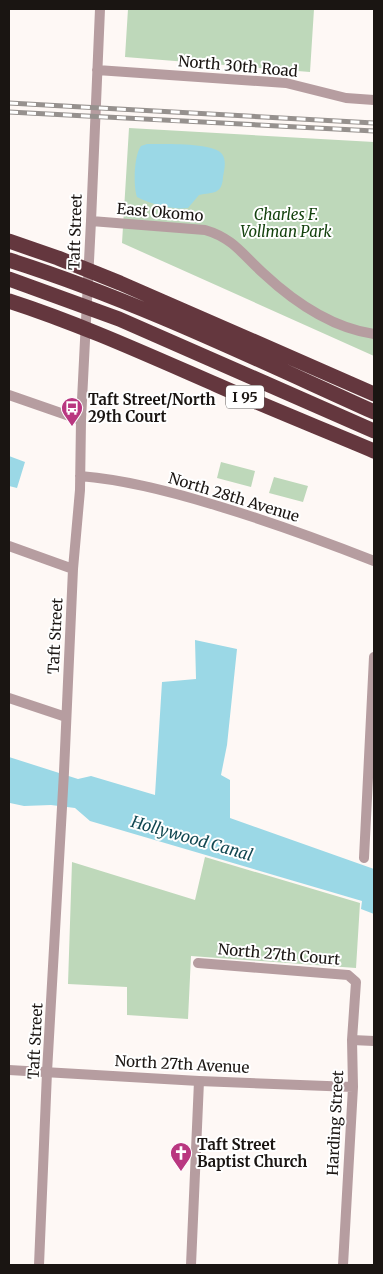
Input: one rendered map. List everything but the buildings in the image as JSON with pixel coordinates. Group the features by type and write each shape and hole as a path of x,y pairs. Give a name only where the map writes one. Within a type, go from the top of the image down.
{"highway":[{"path":"9,241 120,283 374,394"},
{"path":"9,260 60,276 119,299 374,412"},
{"path":"9,279 119,319 374,431"},
{"name":"I 95","path":"9,301 53,315 116,340 374,451"}],"street":[{"name":"Taft Street","path":"40,1265 73,569 80,476 100,9"},
{"name":"North 30th Road","path":"97,70 277,82 346,98 374,100"},
{"name":"East Okomo","path":"91,221 205,230 216,233 237,247 262,273 314,312 345,326 374,334"},
{"path":"9,395 81,420"},
{"name":"North 28th Avenue","path":"80,476 127,482 187,497 271,522 374,561"},
{"path":"9,546 73,569"},
{"path":"364,858 374,657"},
{"path":"9,698 66,716"},
{"name":"North 27th Court","path":"198,963 348,975 356,982"},
{"name":"Harding Street","path":"343,1265 353,1087 352,1040 356,982"},
{"path":"352,1040 374,1041"},
{"name":"North 27th Avenue","path":"9,1070 199,1081 353,1087"},
{"path":"191,1265 199,1081"}],"green space":[{"path":"128,9 314,9 310,72 125,57"},
{"name":"Charles F. Vollman Park","path":"129,128 374,142 374,356 122,243"},
{"path":"221,462 255,471 251,487 217,478"},
{"path":"274,477 308,486 303,502 269,493"},
{"path":"205,857 360,903 356,968 191,956 188,1019 127,1015 127,987 68,984 72,862 195,900"}],"water":[{"path":"147,144 187,144 217,150 224,157 225,163 221,187 216,192 199,195 188,208 162,206 137,197 135,178 137,156 141,146"},
{"path":"9,456 25,462 17,488 9,486"},
{"name":"Hollywood Canal","path":"195,640 237,649 227,745 221,775 230,780 230,818 374,869 374,914 361,909 362,901 90,821 75,808 51,805 24,806 10,803 9,805 9,757 78,779 91,776 155,795 162,682 196,679"}],"railway":[{"path":"9,103 374,123"},
{"path":"9,112 374,131"}],"place":[{"name":"Taft Street/North 29th Court","path":"72,427"},
{"name":"Taft Street Baptist Church","path":"181,1172"}]}
